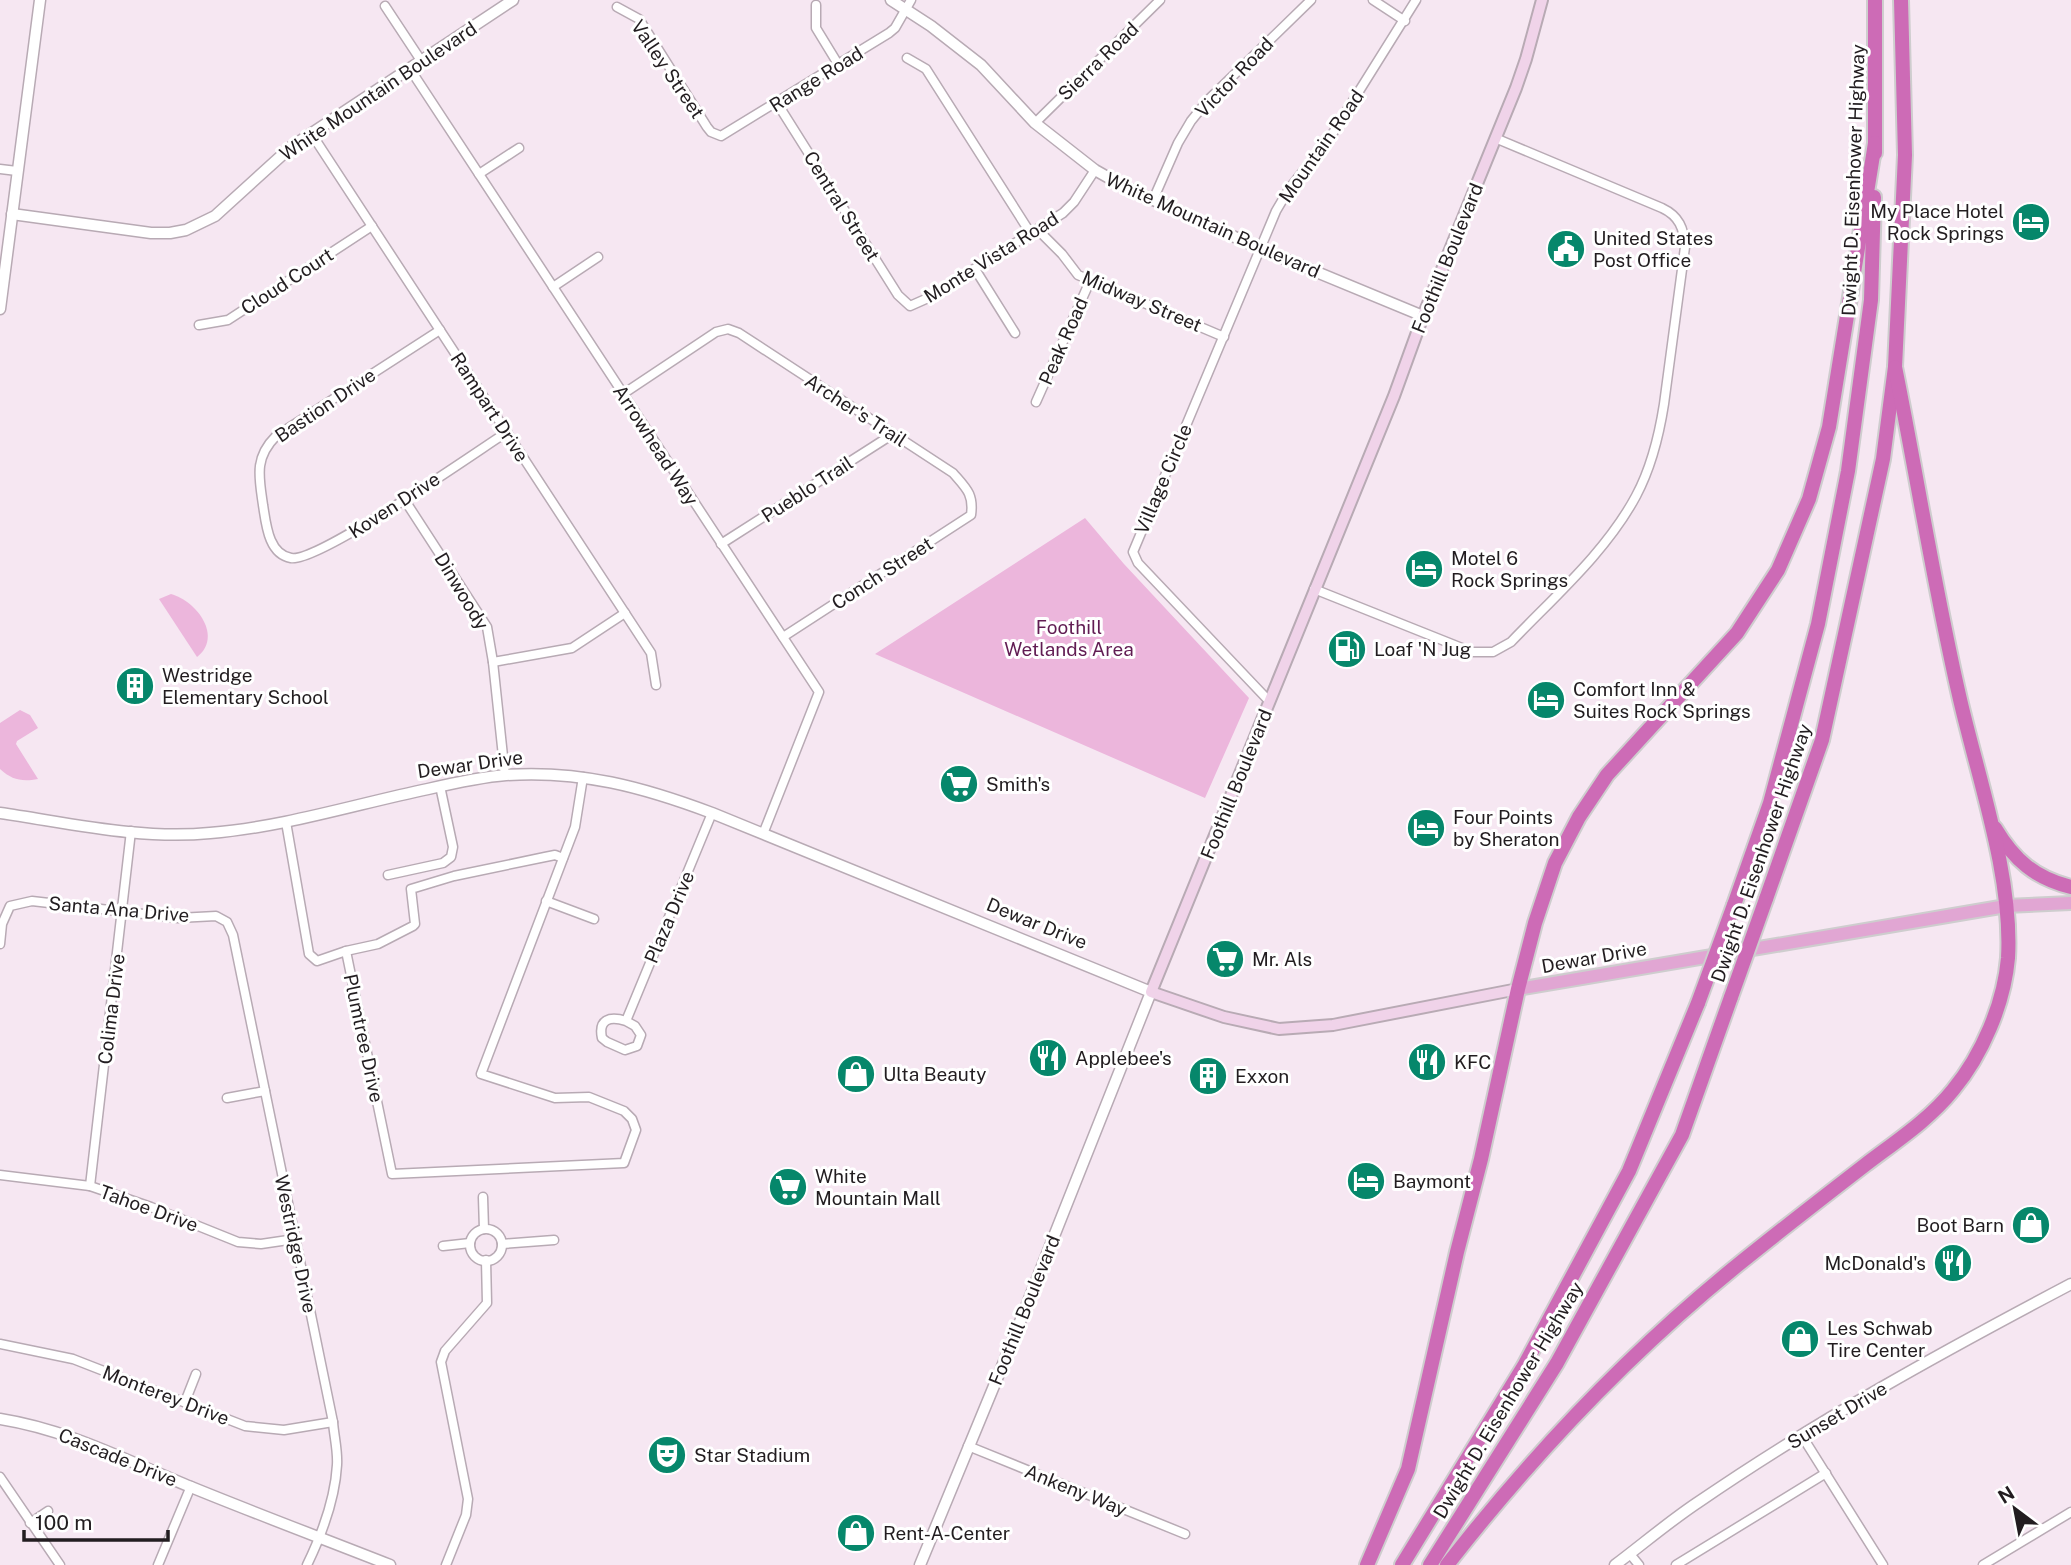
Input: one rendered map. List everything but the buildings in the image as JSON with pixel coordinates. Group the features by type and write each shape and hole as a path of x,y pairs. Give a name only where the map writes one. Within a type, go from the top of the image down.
{"highway":[{"name":"Dwight D. Eisenhower Highway","path":"1402,1565 1524,1366 1629,1171 1698,1003 1770,803 1815,636 1848,471 1871,300 1875,0"},
{"name":"Dwight D. Eisenhower Highway","path":"1430,1565 1557,1363 1682,1135 1822,740 1883,458 1895,367 1905,155 1901,0"},
{"path":"1367,1565 1408,1469 1518,989 1535,923 1555,863 1579,817 1607,775 1737,634 1777,570 1809,499 1829,427 1875,144"},
{"path":"1447,1565 1550,1442 1608,1381 1731,1271 1933,1112 1953,1091 1980,1048 2003,984 2008,941 2006,906 1989,819 1958,692 1895,367"},
{"path":"1989,819 2007,849 2019,862 2036,875 2071,887"}],"main road":[{"name":"Foothill Boulevard","path":"1151,992 1394,396 1423,316 1526,59 1542,0"},
{"name":"Dewar Drive","path":"1151,992 1224,1017 1279,1029 1334,1026 1518,989 2006,906 2071,903"}],"street":[{"path":"0,309 40,0"},
{"name":"White Mountain Boulevard","path":"12,214 151,233 186,230 215,216 276,159 311,133 513,0"},
{"name":"White Mountain Boulevard","path":"891,0 908,4 981,65 1035,123 1095,170 1153,201 1261,250 1423,316"},
{"name":"Sierra Road","path":"1035,123 1160,0"},
{"name":"Victor Road","path":"1153,201 1178,143 1191,121 1208,100 1311,0"},
{"path":"1373,0 1405,21"},
{"name":"Mountain Road","path":"1224,337 1276,211 1289,189 1331,136 1416,0"},
{"name":"Range Road","path":"716,135 727,134 888,33 895,27 908,4"},
{"path":"816,5 816,28 838,64"},
{"path":"385,6 422,62"},
{"name":"Valley Street","path":"617,6 639,19 707,127 716,135"},
{"name":"Midway Street","path":"907,58 926,69 1034,231 1062,254 1073,270 1090,281 1224,337"},
{"name":"Arrowhead Way","path":"411,69 819,692 763,834"},
{"name":"Central Street","path":"778,103 898,295 909,306"},
{"name":"Rampart Drive","path":"311,133 651,653 656,685"},
{"path":"1314,589 1472,652 1493,652 1511,642 1599,549 1636,496 1650,462 1660,430 1685,247 1681,224 1673,213 1495,138"},
{"path":"480,174 519,148"},
{"path":"0,169 17,171"},
{"name":"Monte Vista Road","path":"909,306 975,269 1063,213 1095,170"},
{"name":"Cloud Court","path":"199,326 228,320 372,226"},
{"path":"553,287 598,257"},
{"path":"975,269 1015,333"},
{"name":"Peak Road","path":"1036,402 1090,281"},
{"name":"Archer's Trail","path":"624,394 716,332 728,329 739,333 953,473 968,490 973,503"},
{"name":"Bastion Drive","path":"276,549 268,533 258,471 267,446 276,436 440,330"},
{"name":"Village Circle","path":"1224,337 1133,551 1138,563 1269,701"},
{"name":"Koven Drive","path":"276,549 291,558 308,556 339,540 507,432"},
{"name":"Pueblo Trail","path":"721,544 893,434"},
{"name":"Dinwoody","path":"404,499 487,627 505,775"},
{"name":"Conch Street","path":"783,637 971,515 973,503"},
{"path":"493,662 572,648 625,613"},
{"name":"Dewar Drive","path":"0,813 155,834 210,833 286,822 440,786 505,775 583,778 632,786 712,813 1151,992"},
{"path":"583,778 577,820 546,901 594,919"},
{"path":"388,875 443,863 451,857 453,848 440,786"},
{"name":"Plaza Drive","path":"626,1021 712,813"},
{"name":"Plumtree Drive","path":"286,822 309,954 317,961 346,951 392,1174 624,1163 636,1130 632,1119 624,1111 589,1097 555,1098 481,1074 546,901"},
{"name":"Colima Drive","path":"90,1186 131,831"},
{"path":"346,951 378,944 415,924 411,889 454,876 544,857 555,855 563,858"},
{"name":"Santa Ana Drive","path":"0,944 2,924 10,906 32,901 178,918 216,916 227,922"},
{"name":"Westridge Drive","path":"227,922 233,935 333,1422 337,1463 333,1493 320,1538 307,1565"},
{"name":"Foothill Boulevard","path":"920,1565 1151,992"},
{"path":"613,1017 626,1021 635,1026 641,1035 637,1046 625,1050 602,1038 600,1031 606,1020 613,1017"},
{"path":"227,1098 265,1091"},
{"name":"Tahoe Drive","path":"0,1175 90,1186 238,1242 261,1244 295,1239"},
{"path":"482,1197 484,1229"},
{"path":"484,1229 495,1232 502,1244 496,1256 486,1260 476,1258 470,1243 474,1234 484,1229"},
{"path":"502,1244 554,1240"},
{"path":"443,1246 470,1243"},
{"path":"446,1565 466,1515 468,1499 441,1362 445,1351 487,1303 486,1260"},
{"name":"Sunset Drive","path":"1615,1565 1698,1501 1802,1436 1934,1356 2071,1284"},
{"name":"Monterey Drive","path":"0,1345 73,1359 245,1426 284,1430 333,1422"},
{"path":"185,1402 196,1374"},
{"name":"Cascade Drive","path":"0,1419 64,1433 390,1565"},
{"path":"1802,1436 1883,1565"},
{"name":"Ankeny Way","path":"968,1447 1185,1534"},
{"path":"1676,1565 1826,1474"},
{"path":"0,1477 60,1565"},
{"path":"158,1565 191,1486"},
{"path":"30,1523 48,1511"},
{"path":"1983,1565 2071,1512"},
{"path":"1630,1554 1639,1565"}],"green space":[{"name":"Foothill Wetlands Area","path":"1085,518 1124,564 1249,698 1205,798 875,654"},
{"path":"171,594 190,604 204,621 208,640 197,657 159,599"},
{"path":"20,710 30,715 38,728 16,744 38,779 18,779 0,769 0,723"}],"place":[{"name":"My Place Hotel Rock Springs","path":"2031,222"},
{"name":"United States Post Office","path":"1566,249"},
{"name":"Motel 6 Rock Springs","path":"1424,569"},
{"name":"Loaf 'N Jug","path":"1347,649"},
{"name":"Westridge Elementary School","path":"135,686"},
{"name":"Comfort Inn & Suites Rock Springs","path":"1546,700"},
{"name":"Smith's","path":"959,784"},
{"name":"Four Points by Sheraton","path":"1426,828"},
{"name":"Mr. Als","path":"1225,959"},
{"name":"Applebee's","path":"1048,1058"},
{"name":"KFC","path":"1427,1062"},
{"name":"Ulta Beauty","path":"856,1074"},
{"name":"Exxon","path":"1208,1076"},
{"name":"Baymont","path":"1366,1181"},
{"name":"White Mountain Mall","path":"788,1187"},
{"name":"Boot Barn","path":"2031,1225"},
{"name":"McDonald's","path":"1953,1263"},
{"name":"Les Schwab Tire Center","path":"1800,1339"},
{"name":"Star Stadium","path":"667,1455"},
{"name":"Rent-A-Center","path":"856,1533"}]}
